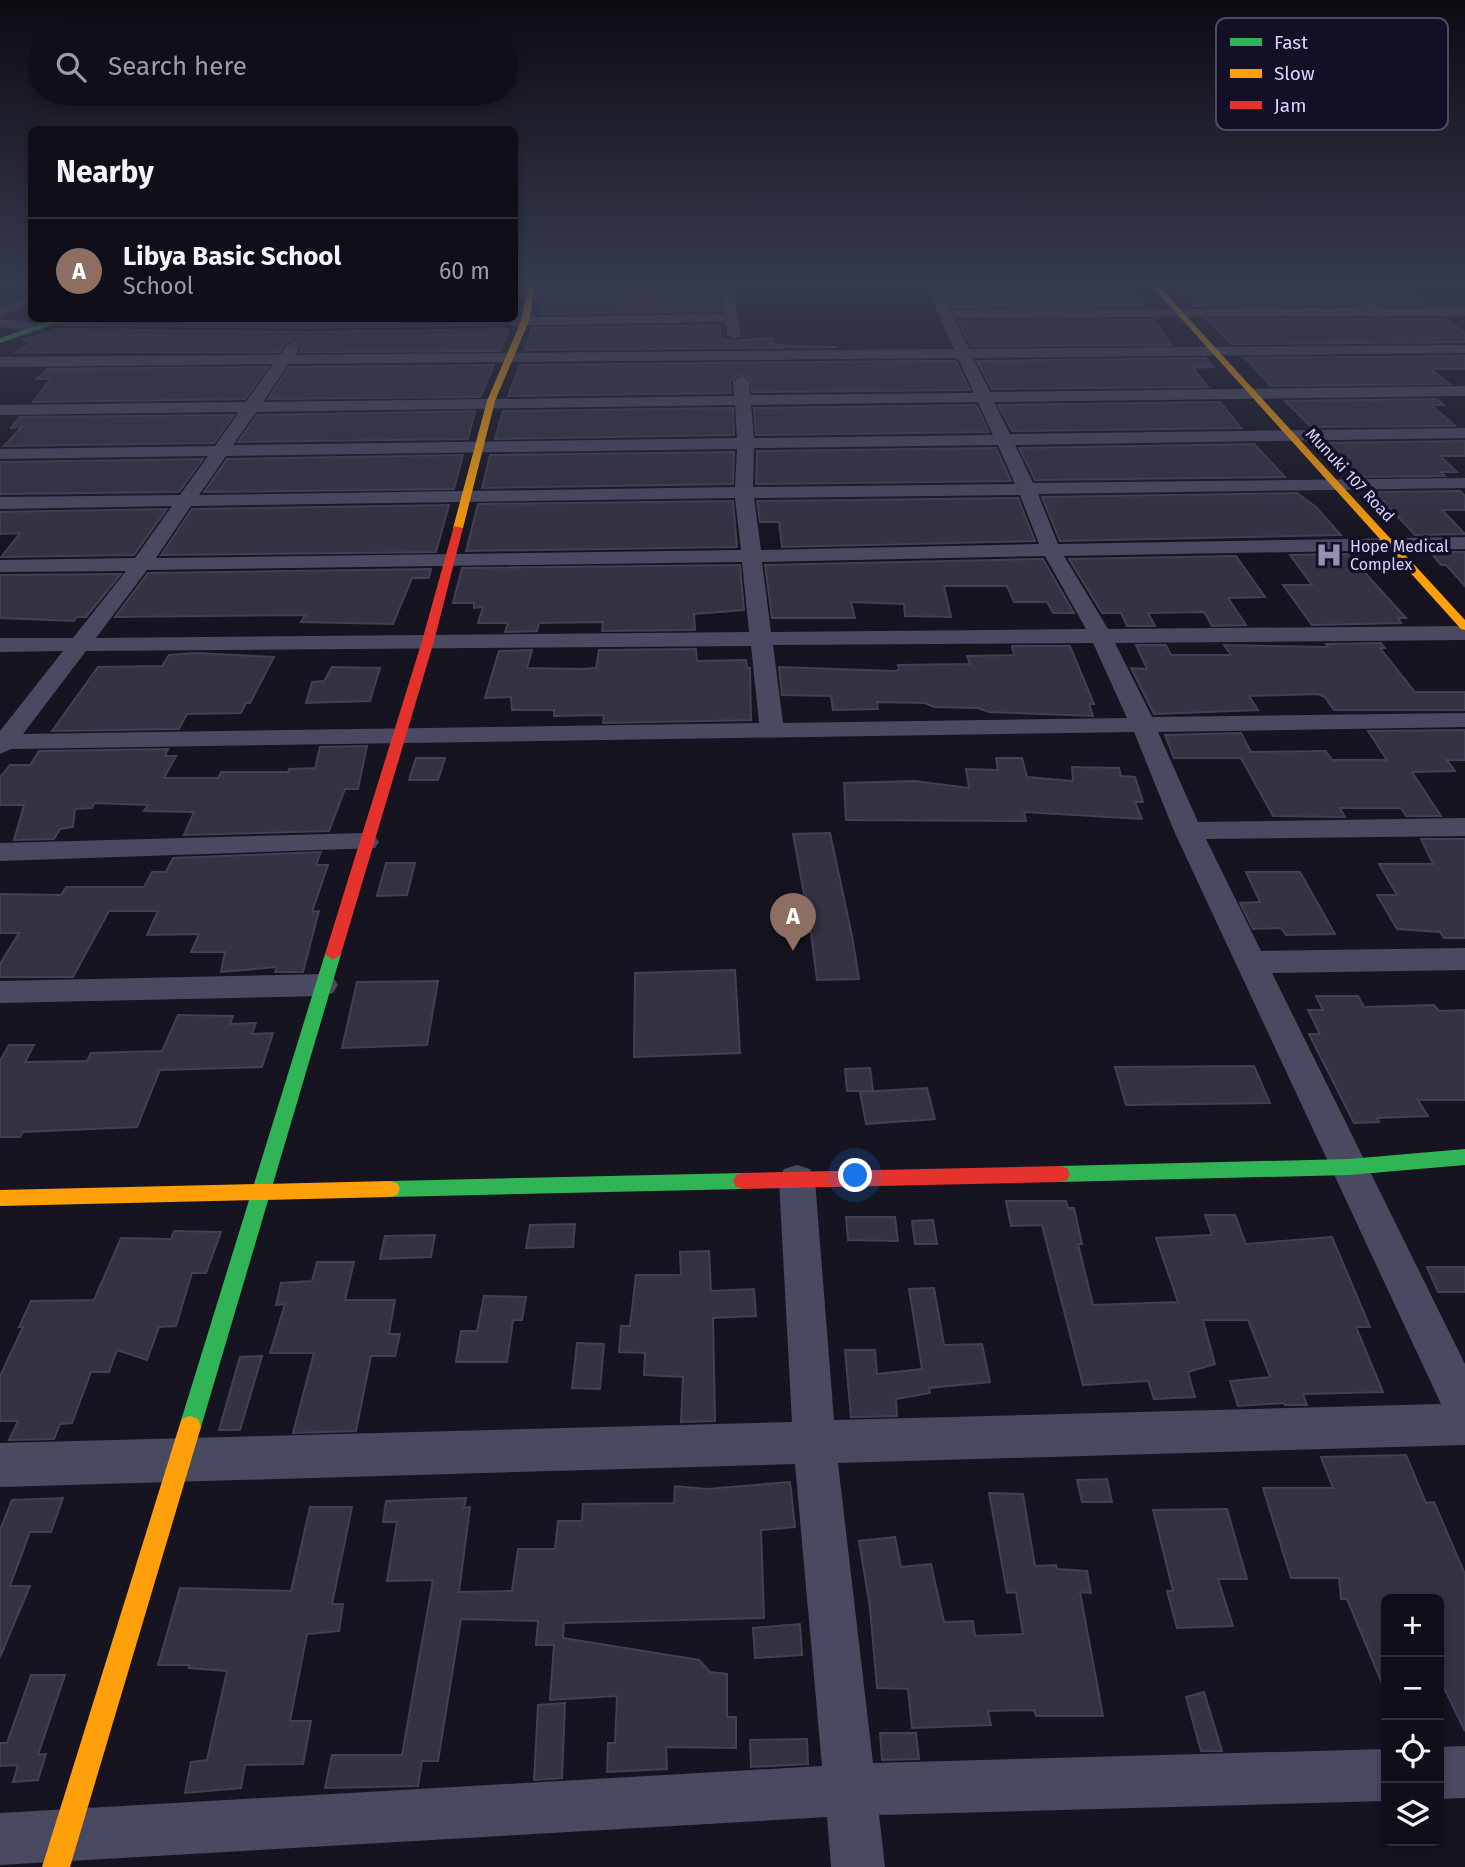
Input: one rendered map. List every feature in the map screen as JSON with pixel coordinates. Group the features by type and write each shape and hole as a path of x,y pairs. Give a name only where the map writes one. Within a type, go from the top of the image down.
{"street":[{"path":"9,381 19,371"},
{"path":"1,743 141,565 275,371"},
{"path":"61,1851 397,735 428,641 477,448 504,371"},
{"path":"739,371 746,444 744,493 772,730"},
{"path":"973,371 1027,489 1051,550 1100,635 1144,727 1188,831 1465,1408"},
{"name":"Munuki 107 Road","path":"1229,371 1392,547 1456,608 1465,627"},
{"path":"0,410 491,401 1465,391"},
{"path":"0,454 1465,433"},
{"path":"0,503 1465,483"},
{"path":"0,566 1392,547 1465,543"},
{"path":"0,645 1465,632"},
{"path":"1,743 1465,720"},
{"path":"1188,831 1465,827"},
{"path":"0,852 365,842"},
{"path":"1250,962 1465,958"},
{"path":"0,992 322,985"},
{"path":"0,1198 1349,1167 1465,1157"},
{"path":"797,1180 814,1441 858,1867"},
{"path":"0,1465 1465,1424"},
{"path":"1444,1773 1465,1772"},
{"path":"0,1839 61,1851 849,1790 1381,1775"}],"building":[{"path":"45,371 265,371 245,399 33,402 51,379 37,379"},
{"path":"286,371 491,371 480,397 268,399"},
{"path":"518,371 961,371 970,390 752,392 750,379 740,374 730,381 731,393 508,396"},
{"path":"982,371 1195,371 1208,387 992,389"},
{"path":"1257,371 1434,371 1449,384 1271,386"},
{"path":"1437,399 1444,405 1431,405 1455,426 1311,427 1285,401"},
{"path":"1220,402 1241,428 1012,431 998,405"},
{"path":"976,405 989,432 756,435 754,408"},
{"path":"733,408 734,435 495,439 503,411"},
{"path":"475,411 468,439 238,442 257,415"},
{"path":"234,415 214,443 4,446 22,427 11,428 20,417"},
{"path":"1465,441 1465,456 1440,456 1457,472 1441,472 1445,476 1356,477 1326,443"},
{"path":"1254,444 1285,477 1035,480 1019,448"},
{"path":"996,448 1011,481 756,484 757,451"},
{"path":"734,452 733,484 482,488 490,455"},
{"path":"463,455 454,489 204,492 227,459"},
{"path":"203,459 179,492 0,494 0,462"},
{"path":"1460,491 1465,496 1465,510 1442,510 1465,534 1415,535 1375,492"},
{"path":"1297,493 1316,507 1341,535 1060,541 1042,497"},
{"path":"1018,498 1035,541 782,547 779,522 760,522 757,501"},
{"path":"733,501 737,547 466,551 478,504"},
{"path":"449,505 436,552 161,555 192,509"},
{"path":"167,509 134,555 1,557 20,533 0,534 0,512"},
{"path":"1430,552 1465,552 1465,586 1446,565 1441,565"},
{"path":"1348,554 1406,618 1398,618 1401,623 1312,625 1283,585 1312,585 1290,555"},
{"path":"1236,556 1265,597 1228,598 1246,625 1212,626 1204,612 1148,613 1155,626 1127,626 1121,613 1102,613 1069,559"},
{"path":"1043,559 1074,613 1053,613 1047,602 1014,602 1007,586 944,586 951,617 905,616 904,604 851,602 855,618 772,618 765,565"},
{"path":"740,565 744,610 694,614 695,630 602,631 603,622 539,623 537,631 505,632 508,623 478,623 483,607 474,608 474,603 453,603 462,568"},
{"path":"431,569 429,578 412,578 393,624 301,622 305,615 115,617 148,573"},
{"path":"121,574 86,617 77,617 74,621 0,618 0,575"},
{"path":"1381,643 1385,648 1380,648 1415,692 1465,692 1465,710 1334,710 1325,697 1318,694 1249,696 1258,710 1154,714 1131,668 1147,669 1136,645 1166,645 1171,655 1231,655 1224,645 1328,647 1326,644"},
{"path":"1012,646 1070,646 1094,704 1089,704 1093,716 989,712 978,708 934,707 925,703 877,702 878,709 833,710 831,696 782,695 779,667 894,671 899,670 898,665 970,664 967,656 1014,655"},
{"path":"696,649 697,661 746,660 747,668 750,668 751,720 603,723 604,715 554,716 554,710 512,710 511,697 485,698 499,651 532,650 527,668 583,669 596,668 599,650"},
{"path":"196,653 274,657 250,703 246,703 241,713 187,714 179,729 52,731 98,667 162,666 169,655"},
{"path":"332,667 380,668 370,701 306,703 312,682 324,681"},
{"path":"1465,730 1465,760 1447,760 1455,771 1412,772 1441,816 1406,816 1401,808 1340,808 1345,817 1273,816 1241,758 1174,758 1165,735 1241,733 1251,752 1326,751 1332,760 1387,760 1368,731"},
{"path":"367,746 358,789 345,789 329,831 184,835 194,812 144,811 148,805 94,803 92,808 75,809 73,827 60,829 54,839 14,840 24,805 0,805 0,777 10,765 30,765 39,751 168,749 165,756 176,756 164,778 218,778 221,772 288,772 289,769 315,768 320,747"},
{"path":"416,758 445,758 438,780 409,780"},
{"path":"996,758 1022,758 1027,777 1073,781 1072,767 1119,768 1121,776 1135,777 1143,802 1135,802 1142,819 1024,812 1026,821 846,820 844,783 915,781 969,788 966,769 998,770"},
{"path":"830,833 859,979 817,980 806,894 793,834"},
{"path":"1421,839 1465,839 1465,938 1444,938 1440,932 1397,929 1377,895 1397,895 1379,864 1433,864"},
{"path":"321,852 316,865 328,865 312,912 319,911 303,972 275,972 277,967 221,972 225,952 191,952 199,934 147,935 158,911 109,911 73,977 0,977 0,964 19,933 0,933 0,894 61,895 66,887 144,887 152,872 166,872 173,858"},
{"path":"386,863 415,863 407,895 377,896"},
{"path":"1246,872 1300,872 1335,934 1286,935 1281,928 1253,929 1240,903 1260,902"},
{"path":"735,970 740,1053 634,1057 635,973"},
{"path":"438,981 427,1045 342,1048 357,982"},
{"path":"1316,996 1358,996 1364,1007 1434,1005 1439,1011 1465,1010 1465,1100 1418,1100 1428,1116 1377,1118 1379,1122 1354,1123 1309,1034 1320,1034 1308,1010 1323,1010"},
{"path":"178,1015 233,1016 230,1024 256,1023 252,1034 273,1033 262,1067 160,1070 137,1127 23,1132 20,1137 0,1137 0,1061 9,1045 34,1045 25,1062 87,1061 91,1053 162,1051"},
{"path":"1254,1066 1270,1103 1126,1105 1115,1067"},
{"path":"870,1068 873,1091 847,1091 845,1069"},
{"path":"927,1088 935,1119 866,1124 860,1092"},
{"path":"1006,1201 1066,1201 1068,1208 1074,1208 1082,1244 1078,1244 1093,1305 1178,1302 1156,1238 1212,1235 1205,1215 1235,1215 1246,1244 1332,1237 1370,1327 1356,1327 1383,1392 1303,1394 1307,1405 1284,1403 1238,1406 1230,1381 1270,1377 1248,1320 1203,1320 1215,1364 1188,1372 1195,1397 1154,1399 1148,1381 1083,1385 1042,1225 1011,1226"},
{"path":"846,1217 895,1217 898,1241 848,1240"},
{"path":"933,1220 937,1244 915,1244 912,1221"},
{"path":"575,1224 573,1247 526,1248 530,1225"},
{"path":"174,1231 221,1232 206,1273 192,1273 176,1326 159,1327 147,1360 117,1350 109,1372 91,1372 72,1423 60,1424 54,1439 9,1440 18,1421 0,1421 0,1376 23,1327 19,1327 31,1301 94,1300 121,1238 171,1239"},
{"path":"435,1235 431,1257 380,1259 385,1236"},
{"path":"709,1251 711,1291 754,1289 756,1316 713,1318 715,1421 681,1422 683,1377 644,1375 645,1353 619,1352 621,1326 630,1326 636,1275 681,1275 680,1252"},
{"path":"317,1262 354,1262 345,1300 395,1300 389,1334 400,1334 395,1356 371,1356 356,1431 293,1433 314,1353 270,1353 285,1304 276,1305 281,1283 312,1281"},
{"path":"1427,1267 1465,1267 1465,1292 1438,1292"},
{"path":"934,1288 944,1345 982,1344 990,1382 929,1388 930,1393 896,1399 897,1416 851,1417 845,1350 875,1350 877,1374 922,1369 909,1289"},
{"path":"484,1296 526,1297 522,1320 513,1320 507,1362 456,1362 461,1331 477,1331"},
{"path":"577,1343 604,1344 600,1389 572,1388"},
{"path":"262,1356 240,1430 219,1430 240,1357"},
{"path":"1406,1455 1426,1503 1434,1502 1465,1574 1465,1731 1444,1688 1444,1594 1381,1594 1381,1681 1347,1599 1341,1599 1339,1578 1291,1578 1263,1488 1333,1488 1321,1457"},
{"path":"1107,1479 1112,1502 1082,1502 1077,1480"},
{"path":"790,1482 795,1527 761,1530 764,1618 564,1623 563,1638 699,1660 710,1672 727,1674 727,1717 736,1717 736,1748 666,1747 667,1769 607,1772 608,1743 615,1743 617,1696 550,1700 554,1645 536,1645 538,1621 461,1619 438,1761 422,1761 418,1786 325,1788 332,1755 402,1755 433,1580 387,1581 397,1522 383,1522 386,1501 466,1498 464,1508 470,1507 459,1592 512,1591 518,1549 555,1549 558,1521 582,1521 583,1504 674,1503 675,1486 707,1489"},
{"path":"989,1493 1023,1494 1035,1566 1056,1565 1057,1569 1087,1571 1091,1593 1080,1592 1103,1716 1036,1716 1034,1710 988,1711 991,1725 912,1728 908,1689 877,1688 870,1608 859,1541 895,1537 901,1567 931,1564 944,1622 973,1621 975,1636 1023,1634 1016,1592 1007,1593"},
{"path":"63,1498 51,1532 30,1532 10,1586 30,1586 0,1657 0,1530 12,1500"},
{"path":"310,1507 352,1507 332,1604 343,1604 339,1631 307,1634 290,1721 311,1721 303,1764 245,1765 241,1788 185,1793 191,1762 207,1760 227,1671 189,1668 189,1665 158,1665 180,1588 291,1591"},
{"path":"1227,1509 1247,1579 1218,1579 1233,1626 1177,1628 1167,1591 1173,1591 1153,1510"},
{"path":"800,1624 802,1655 755,1658 753,1628"},
{"path":"31,1675 65,1675 38,1755 46,1754 38,1780 13,1782 18,1765 0,1766 0,1743 7,1743"},
{"path":"1204,1692 1222,1751 1201,1751 1186,1697"},
{"path":"565,1703 562,1778 534,1780 538,1705"},
{"path":"880,1733 916,1733 919,1759 882,1760"},
{"path":"807,1739 808,1764 751,1767 750,1740"}],"traffic: fast":[{"path":"190,1427 333,954"},
{"path":"1060,1174 1349,1167 1465,1157"},
{"path":"390,1189 743,1181"}],"traffic: slow":[{"path":"458,528 491,401 504,371"},
{"path":"1232,371 1465,627"},
{"path":"0,1198 390,1189"},
{"path":"56,1867 190,1427"}],"traffic: jam":[{"path":"333,954 428,641 458,528"},
{"path":"743,1181 1060,1174"}],"place":[{"name":"Hope Medical Complex","path":"1329,555"},
{"name":"Libya Basic School","path":"793,951"}]}
